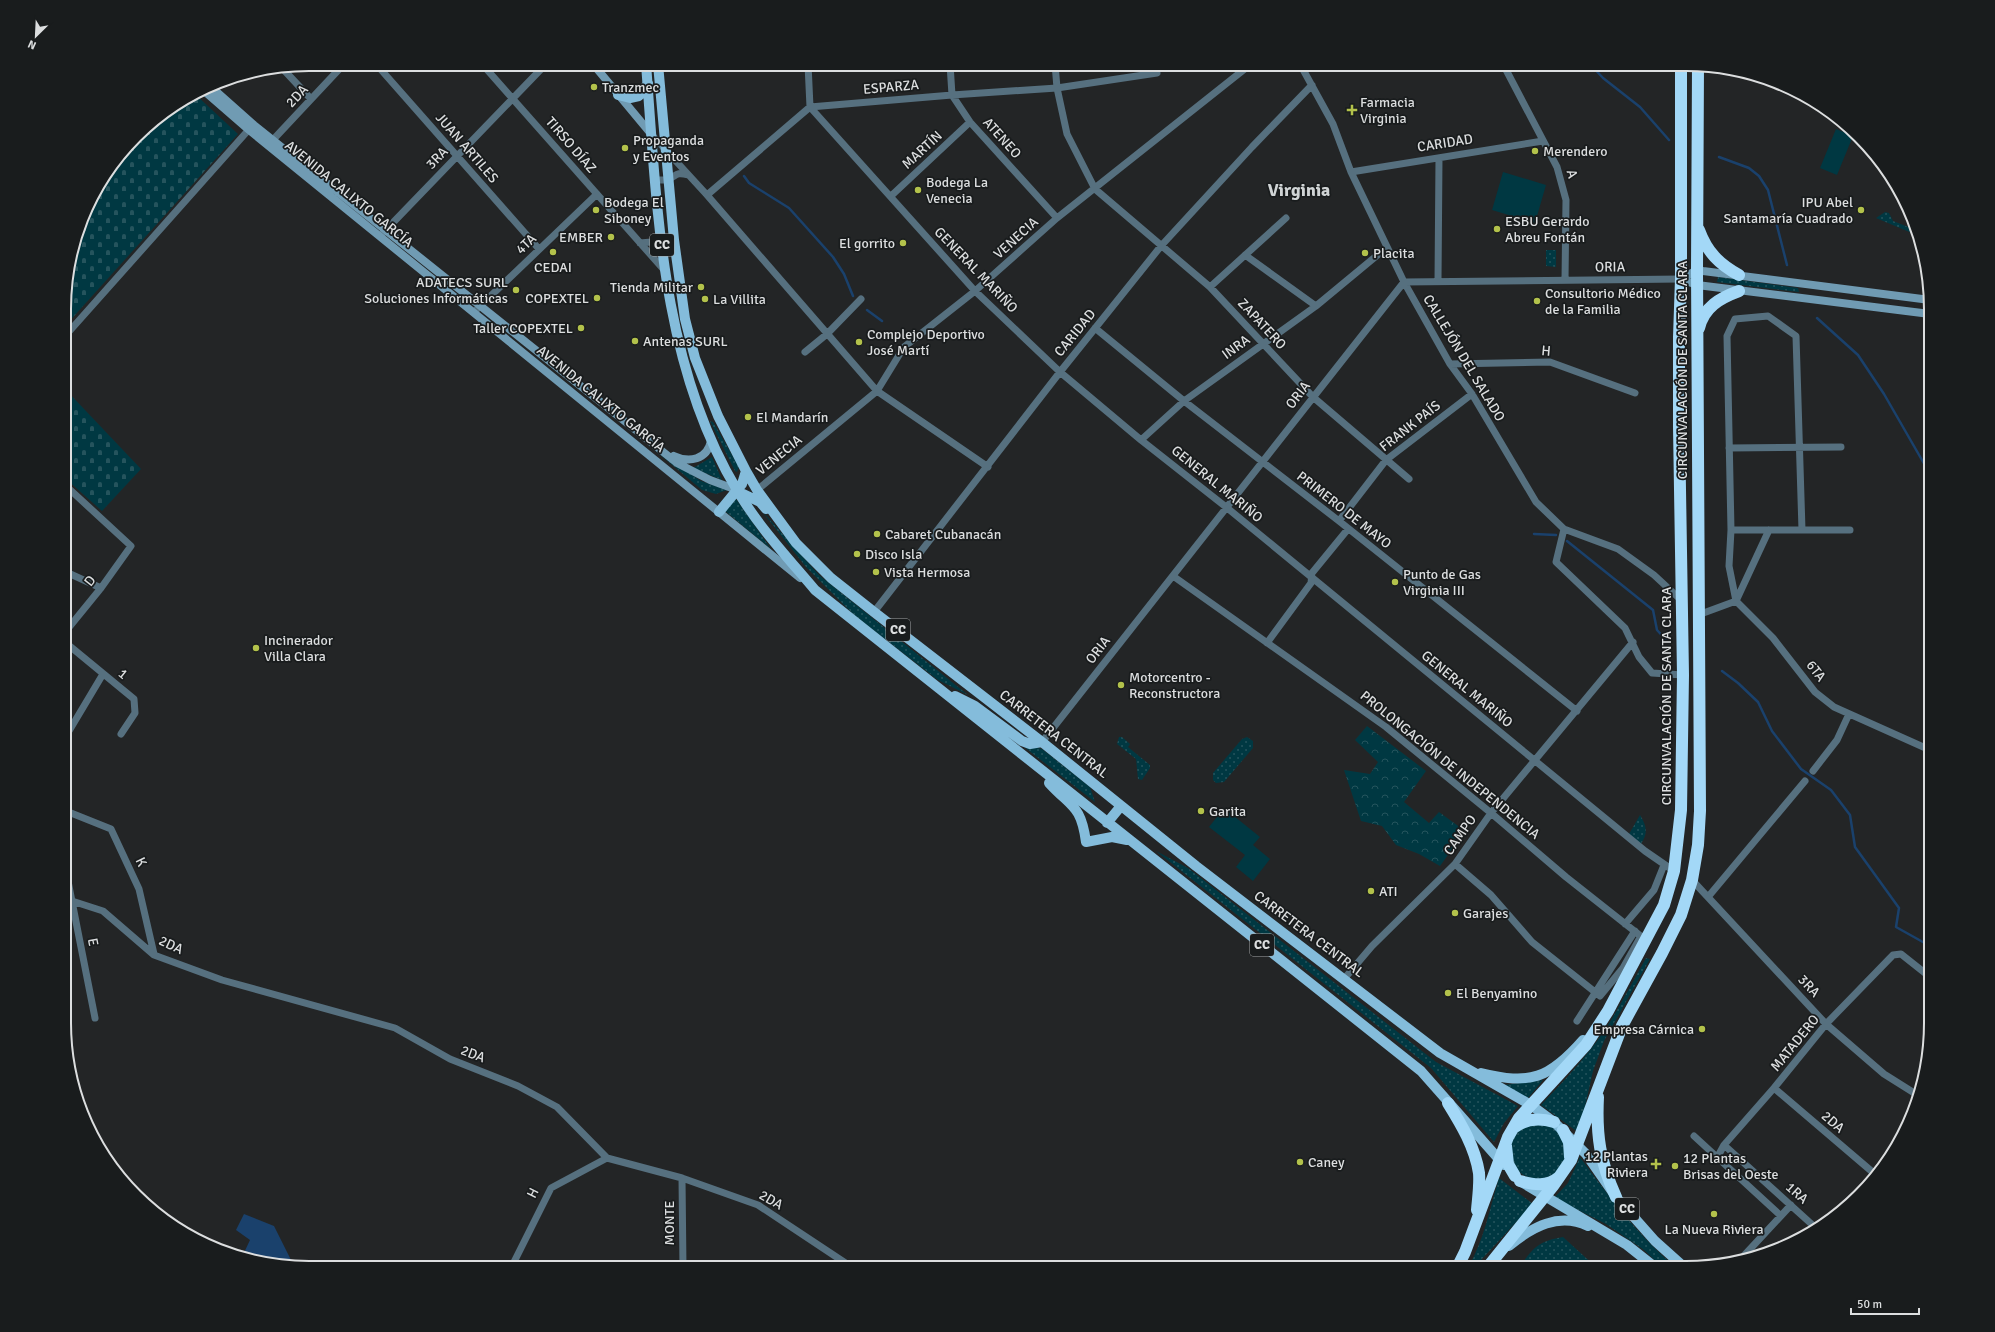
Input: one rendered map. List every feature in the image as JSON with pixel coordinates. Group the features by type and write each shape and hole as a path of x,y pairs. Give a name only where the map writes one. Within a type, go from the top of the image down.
{"highway":[{"name":"CIRCUNVALACIÓN DE SANTA CLARA","path":"1460,1261 1509,1134 1531,1105 1578,1055 1601,1022 1644,938 1664,905 1669,868 1682,810 1683,675 1679,337 1681,279 1681,71"},
{"name":"CIRCUNVALACIÓN DE SANTA CLARA","path":"1493,1261 1564,1172 1577,1144 1622,1026 1681,915 1692,880 1698,845 1700,811 1697,337 1698,72"},
{"path":"1697,223 1703,243 1713,257 1723,266 1739,275"},
{"path":"1697,337 1701,321 1707,310 1719,299 1739,291"},
{"path":"1599,1084 1597,1118 1600,1153 1605,1173 1616,1197"},
{"path":"1448,1103 1462,1126 1475,1158 1479,1174 1475,1225"},
{"path":"1531,1119 1546,1120 1558,1126 1567,1136 1570,1149 1564,1172 1557,1179 1543,1184 1535,1185 1518,1178 1506,1157 1509,1134 1517,1125 1531,1119"}],"main road":[{"path":"599,71 652,135"},
{"name":"CC","path":"646,71 655,180 665,272 678,341 703,421 711,441 737,490 771,537 815,590 1421,1071 1499,1161 1518,1178 1544,1197 1627,1245 1647,1261"},
{"name":"CARRETERA CENTRAL","path":"658,71 674,240 685,318 695,358 718,416 746,471 757,490 796,543 831,578 1042,742 1196,866 1440,1053 1531,1105 1558,1126 1586,1154 1616,1197 1656,1242 1676,1261"},
{"path":"618,94 630,98 639,96 644,91 647,84 659,81"},
{"name":"AVENIDA CALIXTO GARCÍA","path":"215,91 252,127"},
{"name":"AVENIDA CALIXTO GARCÍA","path":"209,94 383,233 474,312 815,590"},
{"name":"AVENIDA CALIXTO GARCÍA","path":"383,233 481,306 677,462 710,480 737,490"},
{"path":"1681,279 1697,270 1923,299"},
{"path":"1681,279 1697,285 1739,291 1924,313"},
{"path":"678,341 690,339"},
{"path":"703,421 718,416"},
{"path":"661,450 682,460 691,460 699,458 706,452 710,448 711,441"},
{"path":"720,512 742,484 746,471"},
{"path":"737,490 760,502 796,543"},
{"path":"938,688 975,706 1022,741 1030,744 1042,742"},
{"path":"1043,771 1049,783 1078,810 1083,824 1086,842 1112,837 1127,839 1133,843"},
{"path":"1107,823 1121,806"},
{"path":"1469,1070 1518,1080 1535,1076 1553,1068 1601,1022"},
{"path":"1497,1256 1528,1230 1541,1224 1554,1222 1584,1224 1627,1245"}],"street":[{"name":"2DA","path":"271,142 337,71"},
{"name":"JUAN ARTILES","path":"382,71 539,250"},
{"name":"TIRSO DÍAZ","path":"488,71 665,272"},
{"name":"3RA","path":"383,233 539,71"},
{"path":"706,195 810,107 808,71"},
{"name":"ATENEO","path":"950,71 952,94 970,122 1057,218"},
{"path":"1056,71 1057,88 1067,134 1095,189"},
{"name":"VENECIA","path":"757,490 877,391 904,347 976,291 1057,218 1242,71"},
{"name":"CALLEJÓN DEL SALADO","path":"1304,71 1334,124 1351,172 1386,248 1404,282 1450,364 1472,394 1536,502 1564,529 1618,549 1654,575 1681,600"},
{"name":"A","path":"1507,71 1557,167 1566,200 1566,280"},
{"path":"286,72 311,99"},
{"name":"ESPARZA","path":"810,107 952,94 1057,88 1157,73"},
{"name":"CARIDAD","path":"874,612 1060,372 1161,246 1252,147 1312,85"},
{"name":"GENERAL MARIÑO","path":"810,107 976,291 1060,372 1534,761 1645,851 1669,868"},
{"name":"MARTÍN","path":"891,196 970,122"},
{"path":"71,329 252,127"},
{"path":"652,135 689,175 877,391 988,466"},
{"name":"CARIDAD","path":"1351,172 1542,140"},
{"path":"1438,281 1439,158"},
{"path":"655,180 668,180 675,174 680,173 689,175"},
{"name":"ZAPATERO","path":"1095,189 1210,287 1313,397 1409,479"},
{"name":"4TA","path":"474,312 597,194"},
{"path":"1210,287 1286,218"},
{"path":"640,243 674,240"},
{"name":"INRA","path":"1141,440 1184,401 1316,306 1386,248"},
{"path":"1245,255 1316,306"},
{"name":"ORIA","path":"1042,742 1404,282 1681,279"},
{"path":"805,352 827,334 861,299"},
{"path":"1736,601 1729,566 1731,530 1727,336 1735,319 1768,316 1796,336 1802,530"},
{"name":"PRIMERO DE MAYO","path":"1095,328 1184,401 1339,521 1577,711"},
{"name":"H","path":"1450,364 1550,362 1635,393"},
{"name":"FRANK PAÍS","path":"1339,521 1386,460 1472,394"},
{"path":"1729,448 1841,447"},
{"name":"D","path":"71,491 132,546 101,588 71,624"},
{"path":"1267,643 1311,583 1312,573 1348,529"},
{"path":"1564,529 1556,562 1625,628 1633,642 1638,657 1652,674 1683,675"},
{"path":"1731,530 1850,530"},
{"path":"1698,616 1736,601 1768,530"},
{"path":"71,574 101,588"},
{"name":"PROLONGACIÓN DE INDEPENDENCIA","path":"1173,576 1386,727 1566,877 1644,938"},
{"name":"6TA","path":"1736,601 1773,638 1815,692 1834,707 1924,747"},
{"name":"CAMPO","path":"1344,979 1372,946 1456,864 1491,813 1633,642"},
{"name":"1","path":"71,647 134,699 135,713 121,734"},
{"path":"71,728 103,674"},
{"path":"1813,771 1837,740 1849,714"},
{"path":"1708,897 1805,781"},
{"name":"K","path":"71,813 111,829 139,889 154,954"},
{"path":"1456,864 1491,895 1532,942 1600,996 1623,968 1644,938"},
{"path":"1625,924 1654,890 1669,868"},
{"name":"3RA","path":"1692,880 1826,1024 1884,1074 1913,1093"},
{"name":"2DA","path":"71,903 103,911 154,954 222,980 395,1028 450,1059 518,1086 558,1107 607,1158 682,1178 758,1205 842,1261"},
{"name":"E","path":"71,911 95,1018"},
{"path":"1576,1021 1635,931"},
{"name":"MATADERO","path":"1717,1158 1724,1145 1774,1088 1826,1024 1893,955 1901,954 1924,972"},
{"name":"2DA","path":"1774,1088 1872,1172"},
{"path":"1694,1136 1781,1216"},
{"name":"1RA","path":"1724,1145 1812,1225"},
{"name":"H","path":"514,1261 551,1188 607,1158"},
{"name":"MONTE","path":"682,1178 683,1261"},
{"path":"1746,1253 1791,1205"}],"green space":[{"path":"200,98 238,134 71,319 73,278 79,247 84,232 89,218 103,190 120,164 130,152 164,120"},
{"path":"1836,129 1846,133 1852,139 1837,175 1820,168"},
{"path":"1503,172 1546,185 1535,223 1492,210"},
{"path":"1885,212 1889,213 1893,221 1909,227 1911,233 1876,218"},
{"path":"1546,250 1556,250 1556,267 1546,266"},
{"path":"1718,277 1798,288 1799,292 1717,282"},
{"path":"71,395 141,469 102,511 71,483"},
{"path":"710,421 713,422 739,467 737,472 735,471"},
{"path":"652,448 701,481 727,490 716,494 702,490"},
{"path":"712,457 722,480 693,468"},
{"path":"736,499 771,549 725,511"},
{"path":"757,505 819,575 968,695 938,680 854,615 806,567"},
{"path":"1367,726 1426,771 1404,802 1429,823 1439,812 1465,831 1440,866 1419,854 1396,845 1382,826 1361,821 1344,770 1370,774 1378,762 1355,740"},
{"path":"1119,737 1122,737 1130,744 1128,747 1150,765 1150,768 1142,780 1138,779 1136,759 1117,744"},
{"path":"1247,737 1253,741 1253,748 1224,782 1216,783 1213,780 1213,773 1242,739"},
{"path":"1019,743 1042,749 1090,787 1095,802"},
{"path":"1224,808 1260,837 1253,845 1270,859 1253,881 1236,867 1245,855 1209,827"},
{"path":"1640,815 1646,830 1641,844 1629,834"},
{"path":"1156,851 1188,868 1436,1062 1518,1106 1504,1123 1494,1142 1431,1068"},
{"path":"1646,958 1650,959 1604,1041 1593,1071 1579,1133 1541,1105 1570,1074 1597,1041 1613,1017"},
{"path":"1543,1080 1528,1098 1504,1085"},
{"path":"1533,1123 1543,1123 1558,1131 1564,1140 1566,1151 1564,1162 1558,1171 1543,1179 1533,1179 1522,1174 1515,1167 1510,1156 1510,1146 1515,1135 1522,1128"},
{"path":"1580,1157 1624,1215 1668,1261 1656,1261 1644,1250 1606,1224 1554,1198 1568,1183"},
{"path":"1499,1178 1533,1204 1481,1261 1472,1261 1482,1235"},
{"path":"1563,1237 1589,1261 1524,1261 1537,1246"}],"water":[{"path":"244,1214 274,1226 291,1260 278,1259 244,1252 250,1240 236,1230"}],"waterway":[{"path":"1596,71 1603,78 1640,107 1669,140"},
{"path":"1719,157 1749,168 1759,176 1768,190 1787,265"},
{"path":"744,176 749,183 789,208 833,257 844,274 853,296"},
{"path":"867,310 882,321"},
{"path":"1817,318 1858,355 1884,394 1924,464"},
{"path":"1534,534 1556,535"},
{"path":"1567,541 1653,610 1657,630 1667,641"},
{"path":"1722,671 1738,683 1758,702 1772,731 1801,769 1831,790 1850,815 1855,847 1899,908 1896,927 1924,943"}],"place":[{"name":"Tranzmec","path":"594,87"},
{"name":"Farmacia Virginia","path":"1352,110"},
{"name":"Propaganda y Eventos","path":"625,148"},
{"name":"Merendero","path":"1535,151"},
{"name":"Bodega La Venecia","path":"918,190"},
{"name":"Bodega El Siboney","path":"596,210"},
{"name":"IPU Abel Santamaría Cuadrado","path":"1861,210"},
{"name":"ESBU Gerardo Abreu Fontán","path":"1497,229"},
{"name":"EMBER","path":"611,237"},
{"name":"El gorrito","path":"903,243"},
{"name":"CEDAI","path":"553,252"},
{"name":"Placita","path":"1365,253"},
{"name":"Tienda Militar","path":"701,287"},
{"name":"ADATECS SURL Soluciones Informáticas","path":"516,290"},
{"name":"COPEXTEL","path":"597,298"},
{"name":"La Villita","path":"705,299"},
{"name":"Consultorio Médico de la Familia","path":"1537,301"},
{"name":"Taller COPEXTEL","path":"581,328"},
{"name":"Antenas SURL","path":"635,341"},
{"name":"Complejo Deportivo José Martí","path":"859,342"},
{"name":"El Mandarín","path":"748,417"},
{"name":"Cabaret Cubanacán","path":"877,534"},
{"name":"Disco Isla","path":"857,554"},
{"name":"Vista Hermosa","path":"876,572"},
{"name":"Punto de Gas Virginia III","path":"1395,582"},
{"name":"Incinerador Villa Clara","path":"256,648"},
{"name":"Motorcentro - Reconstructora","path":"1121,685"},
{"name":"Garita","path":"1201,811"},
{"name":"ATI","path":"1371,891"},
{"name":"Garajes","path":"1455,913"},
{"name":"El Benyamino","path":"1448,993"},
{"name":"Empresa Cárnica","path":"1702,1029"},
{"name":"Caney","path":"1300,1162"},
{"name":"12 Plantas Riviera","path":"1656,1164"},
{"name":"12 Plantas Brisas del Oeste","path":"1675,1166"},
{"name":"La Nueva Riviera","path":"1714,1214"}],"district":[{"name":"Virginia","path":"1299,190"}]}
